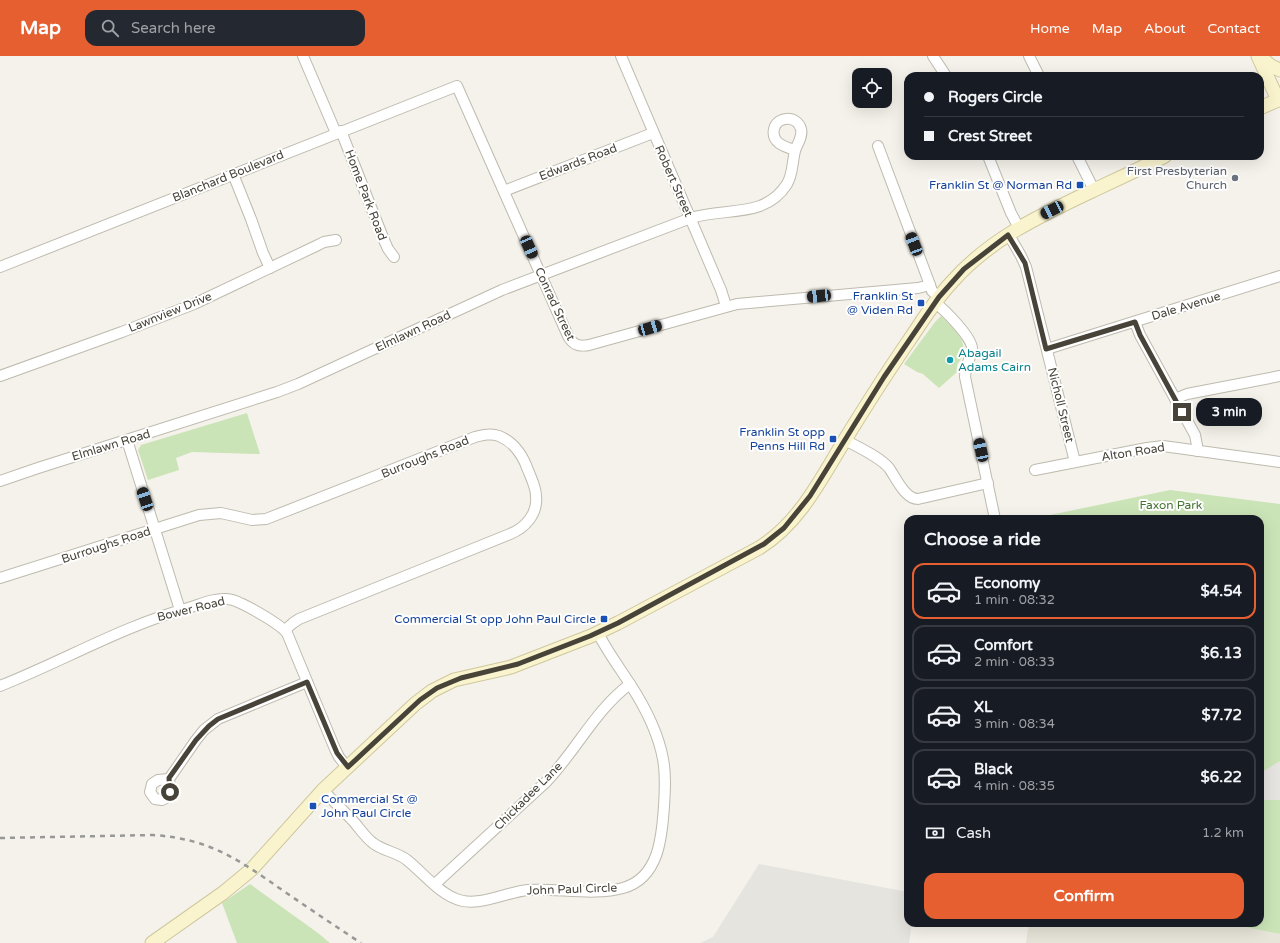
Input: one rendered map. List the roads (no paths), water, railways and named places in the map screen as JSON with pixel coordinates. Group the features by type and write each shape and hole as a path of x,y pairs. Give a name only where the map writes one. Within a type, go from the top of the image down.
{"main road":[{"path":"1259,56 1280,70"},
{"path":"1259,56 1279,100 1264,106"},
{"path":"152,943 223,893 252,869 323,790 420,700 437,688 461,678 518,664 598,633 769,541 784,528 794,516 824,474 884,377 937,300 964,269 1014,232 1046,213 1157,160"}],"street":[{"name":"Home Park Road","path":"303,56 338,132 384,240 394,257"},
{"name":"Robert Street","path":"621,56 691,218 721,290 726,306"},
{"path":"933,56 943,72"},
{"path":"1029,56 1037,72"},
{"name":"Blanchard Boulevard","path":"0,267 457,86"},
{"name":"Conrad Street","path":"457,86 569,339 573,344 578,346 589,345 726,306 918,288 930,285"},
{"name":"Edwards Road","path":"504,191 653,133"},
{"path":"878,146 932,291 945,312 972,344 972,350 966,365 965,377 994,515"},
{"name":"Elmlawn Road","path":"0,481 284,390 502,290 691,218 707,214 751,209 762,205 782,191 790,178 793,169 795,150"},
{"name":"Nicholl Street","path":"990,160 1011,213 1014,232 1025,263 1075,462"},
{"path":"1079,160 1094,190"},
{"path":"233,174 270,268"},
{"name":"Lawnview Drive","path":"0,376 194,304 324,242 336,240"},
{"name":"Dale Avenue","path":"1046,349 1280,276"},
{"path":"1135,322 1140,335 1195,435 1197,451"},
{"path":"1175,399 1187,394 1280,376"},
{"name":"Burroughs Road","path":"0,578 194,516 210,513 226,514 252,520 266,519 470,438 489,435 498,436 506,439 517,449 526,465 534,485 537,498 536,506 532,515 523,527 510,534 299,619 285,630"},
{"path":"126,440 180,610"},
{"path":"845,440 885,464 907,494 913,498 918,499 988,483"},
{"name":"Alton Road","path":"1034,470 1158,446 1169,446 1280,462"},
{"name":"Bower Road","path":"0,686 148,620 218,600 230,599 244,604 285,630"},
{"path":"285,630 289,636 337,753 348,767"},
{"name":"John Paul Circle","path":"323,790 373,844 403,858 454,898 462,901 474,902 530,890 600,891 617,889 632,884 644,875 653,862 660,845 665,792 665,770 663,758 652,724 646,711 598,633"},
{"path":"169,778 196,740 218,719 307,682"},
{"name":"Chickadee Lane","path":"435,884 546,782 593,722 618,694 630,684"}],"railway":[{"path":"0,838 153,835 192,841 224,853 253,870 361,943"}],"place":[{"name":"First Presbyterian Church","path":"1235,178"},
{"name":"Franklin St @ Norman Rd","path":"1080,185"},
{"name":"Franklin St @ Viden Rd","path":"921,303"},
{"name":"Abagail Adams Cairn","path":"950,360"},
{"name":"Franklin St opp Penns Hill Rd","path":"833,439"},
{"name":"Commercial St opp John Paul Circle","path":"604,619"},
{"name":"Commercial St @ John Paul Circle","path":"313,806"}],"park label":[{"name":"Faxon Park","path":"1171,505"}]}
